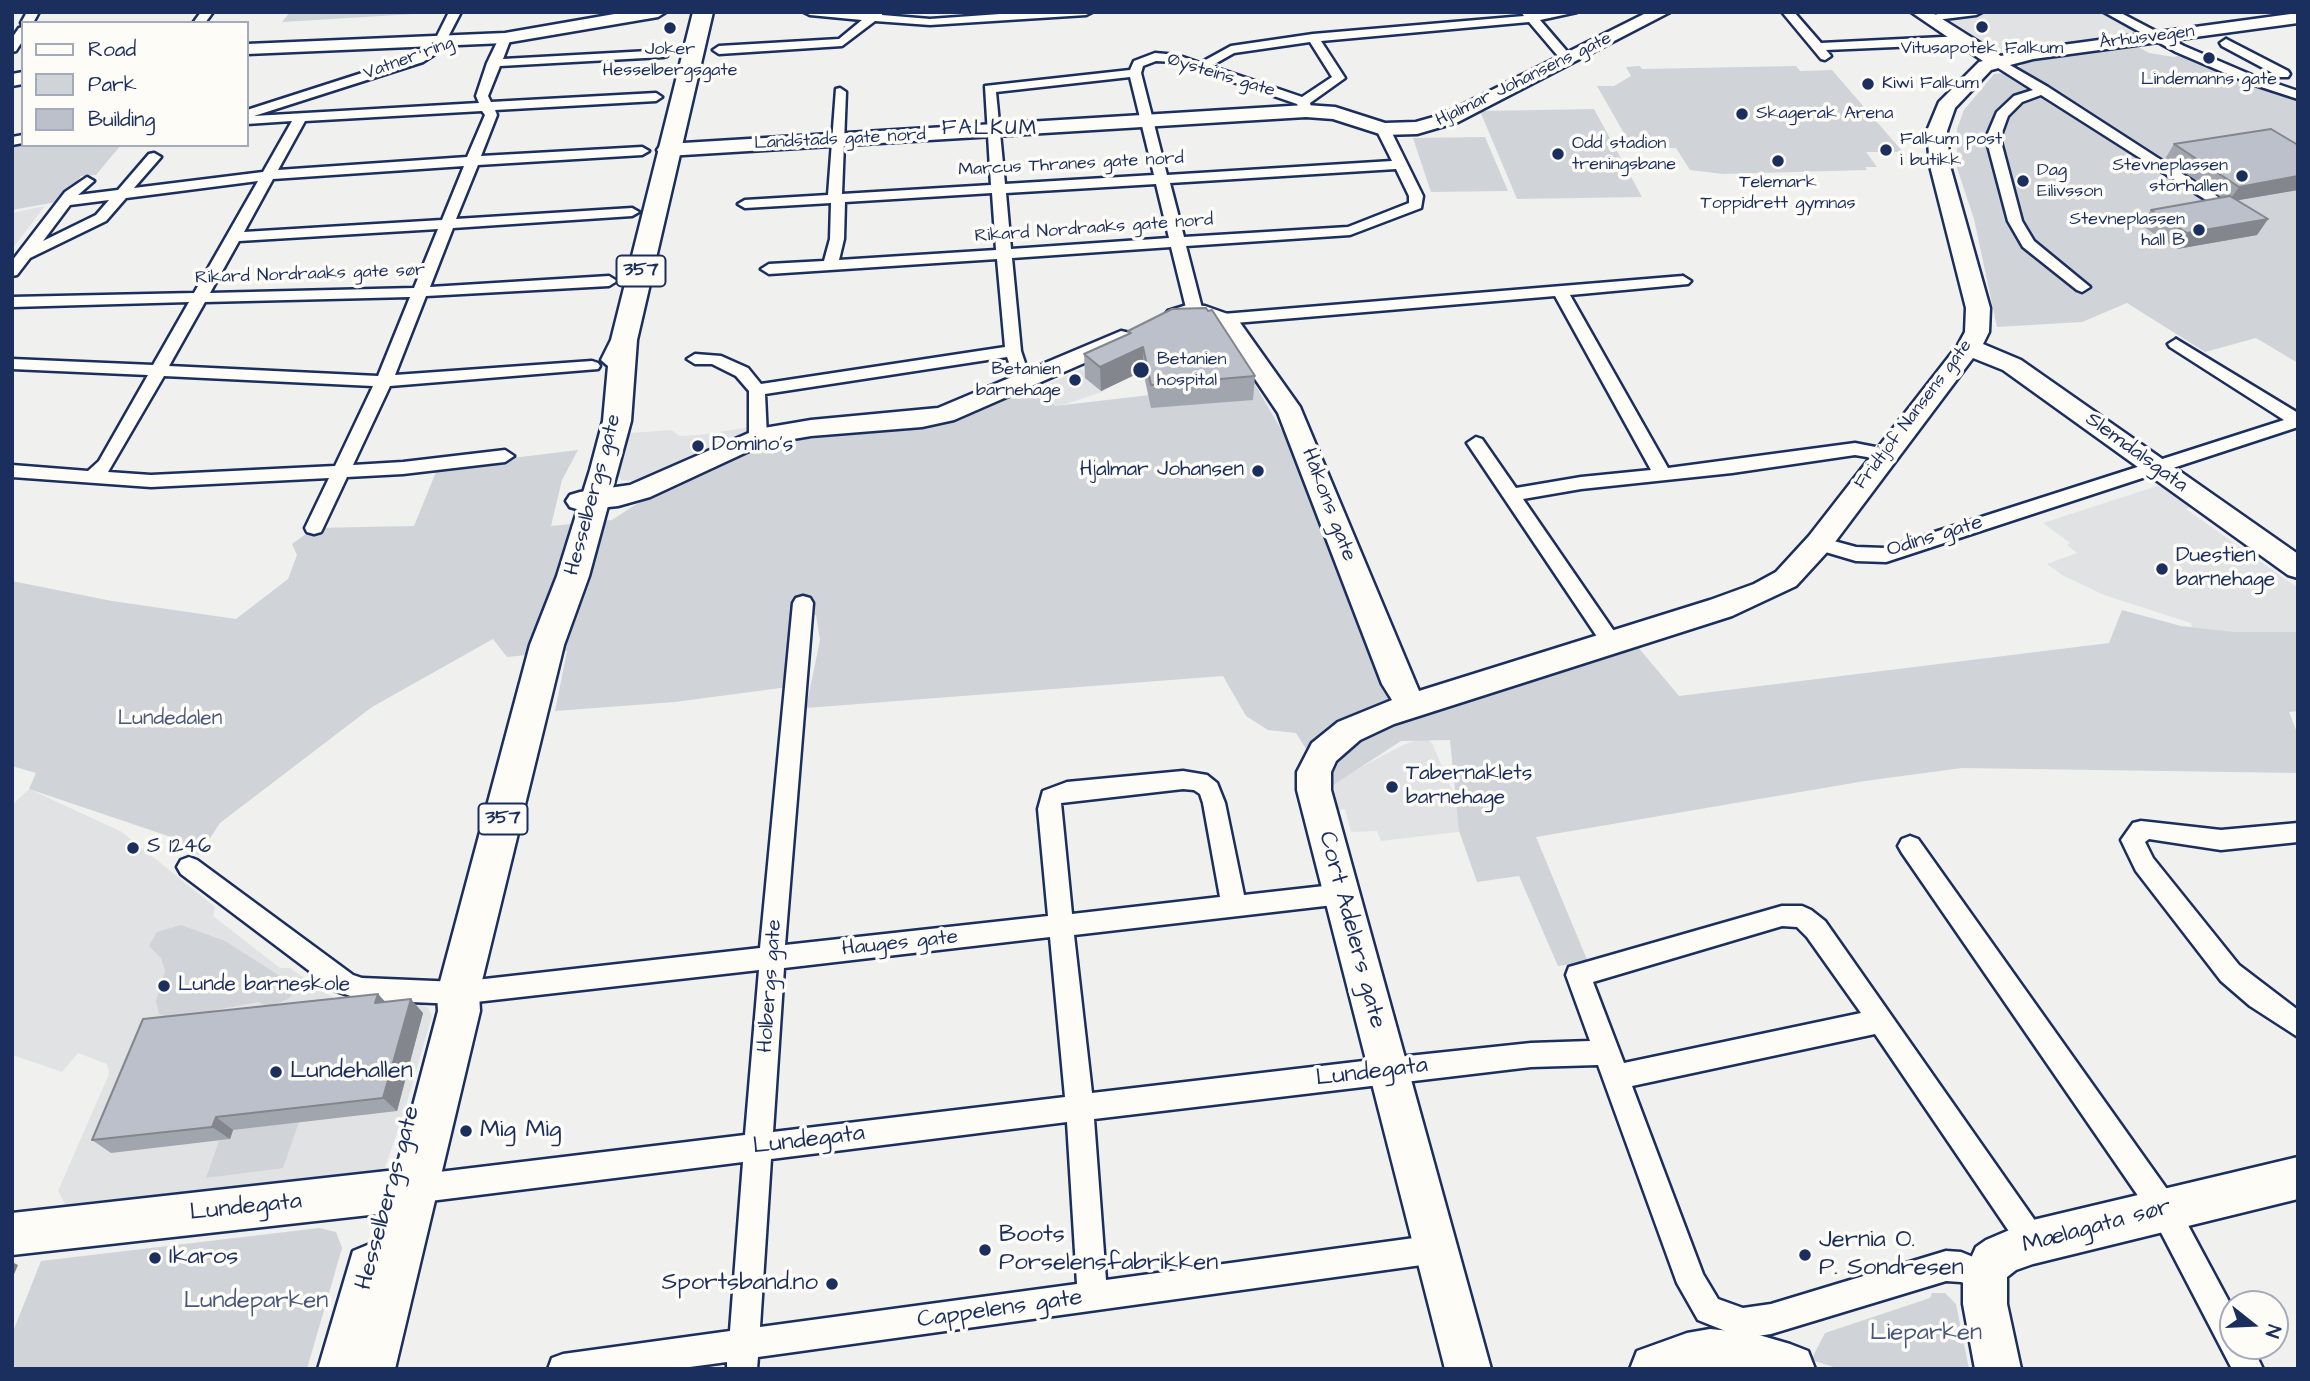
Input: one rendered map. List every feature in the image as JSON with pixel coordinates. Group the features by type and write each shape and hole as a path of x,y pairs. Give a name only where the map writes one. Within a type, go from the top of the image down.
{"main road":[{"name":"Hesselbergs gate","path":"673,150 703,12"},
{"name":"Hesselbergs gate","path":"343,1369 458,1011 458,993 547,645 586,510 617,421 624,340 658,201 712,12"},
{"name":"Hesselbergs gate","path":"370,1369 402,1191"},
{"path":"1656,1369 1687,1358 1710,1354 1752,1358 1790,1369"}],"street":[{"path":"248,49 446,40 455,12"},
{"name":"Vatner ring","path":"248,113 419,59 446,40 505,38 658,12"},
{"path":"810,12 940,22 1086,12"},
{"path":"1202,67 1231,50 1393,25 1571,12"},
{"name":"Hjalmar Johansens gate","path":"1383,129 1430,126 1661,12"},
{"path":"1788,12 1827,57"},
{"path":"1924,15 1976,12"},
{"path":"2110,12 2155,37 2250,79 2298,95"},
{"path":"719,50 835,44 848,38 875,15"},
{"path":"1530,15 1567,59"},
{"path":"1924,15 2220,202"},
{"name":"Århusvegen","path":"1996,61 2298,18"},
{"path":"314,528 344,470 384,381 491,115 482,96 505,38"},
{"path":"1305,107 1339,78 1313,38"},
{"path":"1817,47 1963,40"},
{"path":"2226,43 2284,74"},
{"path":"493,63 663,53"},
{"name":"Øysteins gate","path":"1195,312 1135,73 1138,64 1155,57 1177,59 1305,107 1335,113 1383,129"},
{"name":"Fridtjof Nansens gate","path":"1819,543 1969,347 1977,332 1978,308 1940,166 1937,131 1946,106 1978,73 1996,61"},
{"path":"2250,79 2298,72"},
{"path":"1023,382 1013,351 989,89 1135,73"},
{"path":"2044,90 2018,99 2002,115 1993,138 2015,221 2028,244 2082,287"},
{"path":"830,266 837,239 839,205 836,199 840,92"},
{"path":"248,120 656,97"},
{"path":"283,118 288,100"},
{"name":"Landstads gate nord","path":"673,150 1148,121 1305,107"},
{"path":"92,477 106,464 301,117"},
{"path":"1383,129 1399,165"},
{"path":"66,201 270,174 642,151"},
{"path":"28,254 101,218 154,157"},
{"name":"Marcus Thranes gate nord","path":"745,204 1399,165"},
{"name":"Rikard Nordraaks gate nord","path":"769,270 1350,231 1416,205 1416,196 1399,165"},
{"path":"12,272 66,201 87,181"},
{"path":"235,237 632,212"},
{"name":"Rikard Nordraaks gate sør","path":"12,302 420,292 609,281"},
{"path":"586,510 640,491 758,437 811,429 922,419 945,414 1144,328 1195,312 1223,319 1683,281"},
{"path":"1559,290 1662,473"},
{"name":"Håkons gate","path":"1223,319 1233,326 1291,413 1398,684 1411,705"},
{"name":"Odins gate","path":"2176,344 2297,421"},
{"name":"Slemdalsgata","path":"1969,347 2021,371 2298,568"},
{"path":"757,390 1013,351"},
{"path":"695,359 715,359 742,372 757,390 758,437"},
{"path":"12,364 384,381 592,366"},
{"name":"Odins gate","path":"1819,543 1856,554 1886,555 2297,421"},
{"path":"1476,443 1611,642"},
{"path":"1513,495 1855,449 1885,454"},
{"path":"12,471 151,481 403,468 505,456"},
{"path":"1411,705 1721,608 1764,591 1786,579 1819,543"},
{"name":"Holbergs gate","path":"742,1356 760,1148 776,902 803,603"},
{"name":"Cort Adelers gate","path":"1411,705 1349,731 1324,752 1314,772 1314,790 1468,1369"},
{"path":"1093,1297 1080,1108 1049,809 1051,796 1067,791 1184,780 1199,781 1209,789 1214,803 1234,906"},
{"path":"2298,832 2221,840 2149,830 2135,834 2133,840 2144,864 2230,973 2259,998 2298,1025"},
{"path":"1910,846 2164,1209 2219,1313"},
{"name":"Hauges gate","path":"189,867 345,983 362,989 395,992 458,993 1342,894"},
{"path":"1998,1369 1985,1304 1985,1276 1961,1266 1945,1266 1771,1319 1743,1323 1708,1310 1692,1283 1578,975 1782,916 1802,917 1816,929 2033,1242"},
{"name":"Lundegata","path":"12,1234 402,1191 1389,1070 1531,1055 1611,1065 1881,1021"},
{"name":"Mælagata sør","path":"1985,1276 1991,1262 2033,1242 2298,1178"},
{"name":"Cappelens gate","path":"563,1369 742,1356 1093,1297 1436,1249"}],"shaded area":[{"path":"1976,12 2110,12 2155,37 1996,61 1928,18"},
{"path":"45,206 12,249 12,213"},
{"name":"Betanien barnehage","path":"1081,369 1105,391 1050,409 1022,396"},
{"path":"751,427 750,431 726,443 639,481 621,480 618,473 630,433 671,430 680,436"},
{"name":"Duestien barnehage","path":"2157,486 2166,488 2191,506 2186,509 2298,588 2298,647 2192,627 2191,623 2104,595 2062,575 2047,564 2077,553 2067,545 2070,543 2043,523"},
{"name":"Tabernaklets barnehage","path":"1425,737 1432,743 1459,806 1500,827 1381,841 1377,831 1351,832 1345,809 1338,810 1333,782 1403,745"},
{"name":"Lunde barneskole","path":"29,789 122,832 215,907 213,916 280,968 290,968 341,1003 422,1005 428,1008 432,1016 403,1116 383,1173 65,1204 58,1191 109,1074 107,1064 78,1053 62,1072 12,1055 12,805"}],"green space":[{"path":"290,12 447,12 282,22"},
{"path":"2135,45 2149,53 2174,57 2182,55 2247,84 2298,102 2298,363 2256,338 2205,352 2127,303 2082,322 1997,327 1974,219 1957,168 1957,129 1964,110 1994,74 2014,72 2024,63"},
{"name":"Skagerak Arena","path":"1640,66 1642,69 1796,66 1800,71 1832,70 1903,152 1866,152 1877,167 1865,167 1867,170 1723,174 1690,170 1676,148 1663,148 1654,141 1629,142 1597,86 1614,86 1631,76 1626,67"},
{"name":"Odd stadion treningsbane","path":"1594,109 1642,197 1517,199 1480,111"},
{"path":"1485,137 1508,191 1431,192 1413,138"},
{"path":"12,145 119,147 96,175 81,176 62,201 12,210"},
{"name":"Lundedalen","path":"1254,383 1288,441 1413,717 1637,646 1679,696 2109,643 2122,610 2181,626 2233,632 2298,632 2298,711 2289,712 2298,735 2298,773 1962,768 1865,781 1536,837 1588,962 1558,966 1519,876 1477,882 1459,831 1450,740 1401,741 1330,787 1296,733 1268,730 1246,716 1223,676 806,708 820,640 816,615 792,618 788,687 675,702 555,711 567,651 507,657 493,639 372,707 220,823 199,855 168,836 29,789 36,773 12,766 12,581 112,601 236,619 288,579 297,555 292,544 314,528 414,526 438,467 578,450 562,480 551,526 612,520 635,505 769,443 940,425 1032,387 1055,406"},
{"path":"181,925 225,941 294,985 294,993 288,999 269,1007 258,1002 169,1019 159,1014 156,1001 165,971 161,958 149,946 157,932"},
{"path":"299,1122 283,1168 206,1178 219,1141 229,1139 233,1130"},
{"name":"Lundeparken","path":"319,1228 336,1232 342,1248 307,1369 12,1369 12,1334 41,1261"},
{"name":"Lieparken","path":"1932,1293 1945,1293 1956,1304 1969,1369 1840,1369 1811,1360 1825,1333 1930,1298"}],"building":[{"path":"2271,129 2298,145 2298,176 2239,187 2174,144"},
{"path":"2230,196 2268,219 2187,233 2151,210"},
{"path":"1206,308 1208,311 1212,310 1255,376 1151,385 1143,347 1100,367 1084,354 1131,333 1128,331 1172,309"},
{"name":"Lundehallen","path":"378,994 375,1003 411,999 383,1098 216,1117 212,1127 92,1140 143,1019"}],"place":[{"name":"Vitusapotek Falkum","path":"1982,27"},
{"name":"Joker Hesselbergsgate","path":"670,28"},
{"name":"Lindemanns gate","path":"2209,58"},
{"name":"Kiwi Falkum","path":"1868,84"},
{"name":"Skagerak Arena","path":"1742,114"},
{"name":"Falkum post i butikk","path":"1886,150"},
{"name":"Odd stadion treningsbane","path":"1558,154"},
{"name":"Telemark Toppidrett gymnas","path":"1778,161"},
{"name":"Stevneplassen storhallen","path":"2242,176"},
{"name":"Dag Eilivsson","path":"2023,181"},
{"name":"Stevneplassen hall B","path":"2199,230"},
{"name":"Betanien hospital","path":"1141,370"},
{"name":"Betanien barnehage","path":"1075,380"},
{"name":"Domino's","path":"698,446"},
{"name":"Hjalmar Johansen","path":"1258,471"},
{"name":"Duestien barnehage","path":"2162,569"},
{"name":"Tabernaklets barnehage","path":"1392,787"},
{"name":"S 1246","path":"133,848"},
{"name":"Lunde barneskole","path":"164,986"},
{"name":"Lundehallen","path":"276,1072"},
{"name":"Mig Mig","path":"466,1131"},
{"name":"Boots Porselensfabrikken","path":"985,1250"},
{"name":"Jernia O. P. Sondresen","path":"1805,1255"},
{"name":"Ikaros","path":"155,1258"},
{"name":"Sportsband.no","path":"832,1284"}],"district":[{"name":"FALKUM","path":"990,130"}]}
